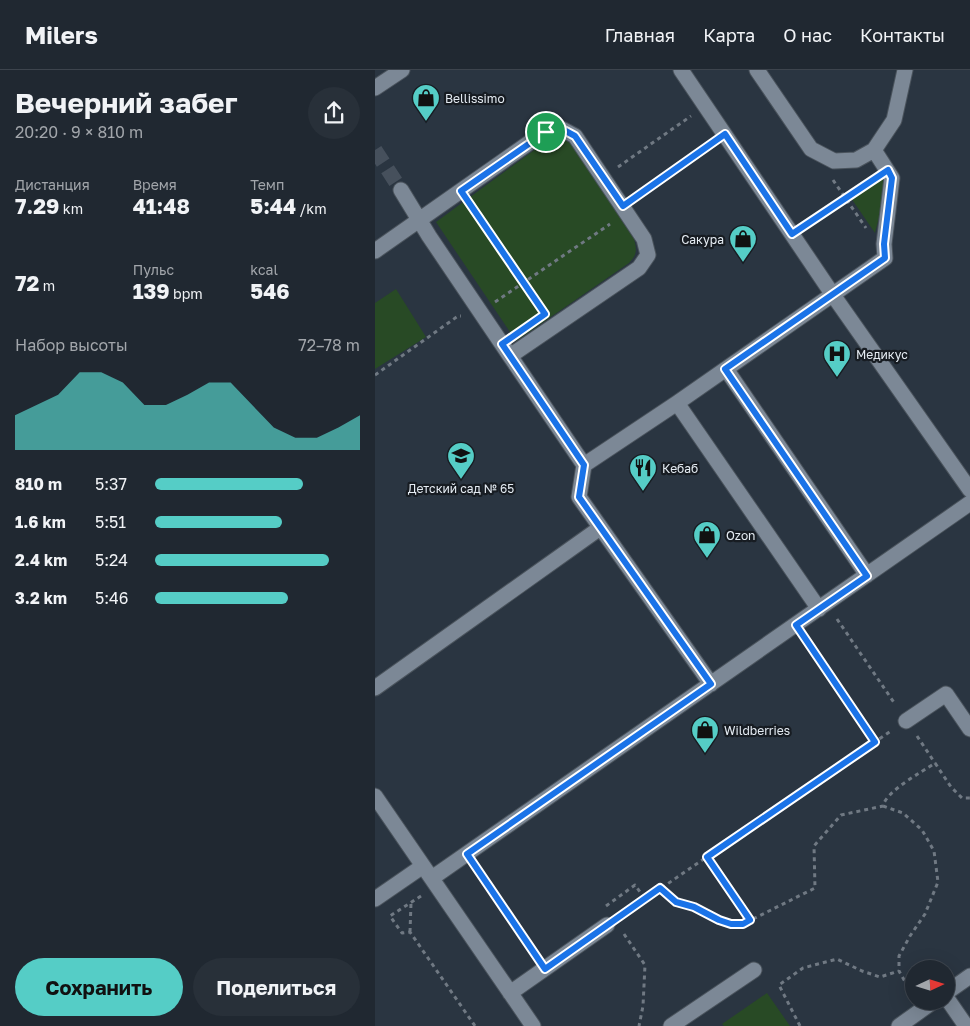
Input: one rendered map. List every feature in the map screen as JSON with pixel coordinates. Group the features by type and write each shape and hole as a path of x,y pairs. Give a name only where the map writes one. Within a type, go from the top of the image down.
{"lane":[{"path":"375,88 402,70"},
{"path":"681,70 833,295 970,490"},
{"path":"757,70 811,149 834,161 856,160 874,150 894,120 905,70"},
{"path":"375,251 546,132 562,129 575,136 645,239 648,255 639,268 510,356"},
{"path":"584,465 677,403 885,258 884,244 892,178 874,150"},
{"path":"401,190 480,312 584,465 579,497 711,684"},
{"path":"725,369 867,576"},
{"path":"677,403 823,606"},
{"path":"432,878 970,504"},
{"path":"375,688 600,528"},
{"path":"906,720 946,694 970,729"},
{"path":"375,796 533,1026"},
{"path":"375,900 423,866"},
{"path":"510,993 611,922"},
{"path":"671,1026 754,970"},
{"path":"955,987 970,976"},
{"path":"899,1026 921,1010"},
{"path":"955,1010 966,1026"}],"path":[{"path":"603,177 705,106"},
{"path":"375,375 458,316 474,316 524,283 725,134"},
{"path":"834,161 833,181 875,241 884,244"},
{"path":"792,234 888,170"},
{"path":"461,191 554,327"},
{"path":"464,211 479,200"},
{"path":"823,606 906,720 951,787 962,798 970,798"},
{"path":"796,625 875,742"},
{"path":"639,1026 643,1006 645,965 611,922 906,720"},
{"path":"883,806 894,790 935,762"},
{"path":"660,888 676,902 694,907 731,924 743,924 815,888 814,846 841,815 883,806 903,813 922,830 935,851 938,882 925,914 899,956 899,971 905,981"},
{"path":"467,854 545,969"},
{"path":"707,857 750,920"},
{"path":"410,932 403,933 390,916 423,894"},
{"path":"411,903 410,932 475,1026"},
{"path":"800,1026 779,985 803,968 837,959 862,971 880,976 899,971"}],"green space":[{"path":"558,138 566,140 573,146 634,239 636,252 629,263 516,341 436,222 548,140"},
{"path":"886,175 889,179 875,233 851,198"},
{"path":"396,289 426,337 375,369 375,303"},
{"path":"767,993 790,1026 724,1026 722,1024"}],"tunnel":[{"path":"375,150 401,190"}],"place":[{"name":"Bellissimo","path":"426,122"},
{"name":"Сакура","path":"743,263"},
{"name":"Медикус","path":"837,378"},
{"name":"Детский сад № 65","path":"461,480"},
{"name":"Кебаб","path":"643,492"},
{"name":"Ozon","path":"707,559"},
{"name":"Wildberries","path":"705,754"}],"route":[{"path":"562,129 575,136 623,206 725,134 792,234 888,170 892,178 884,244 885,258 725,369 867,576 796,625 875,742 707,857 750,920 743,924 731,924 719,920 694,907 676,902 660,888 545,969 467,854 711,684 579,497 584,465 502,344 545,314 461,191 546,132 562,129"}]}
